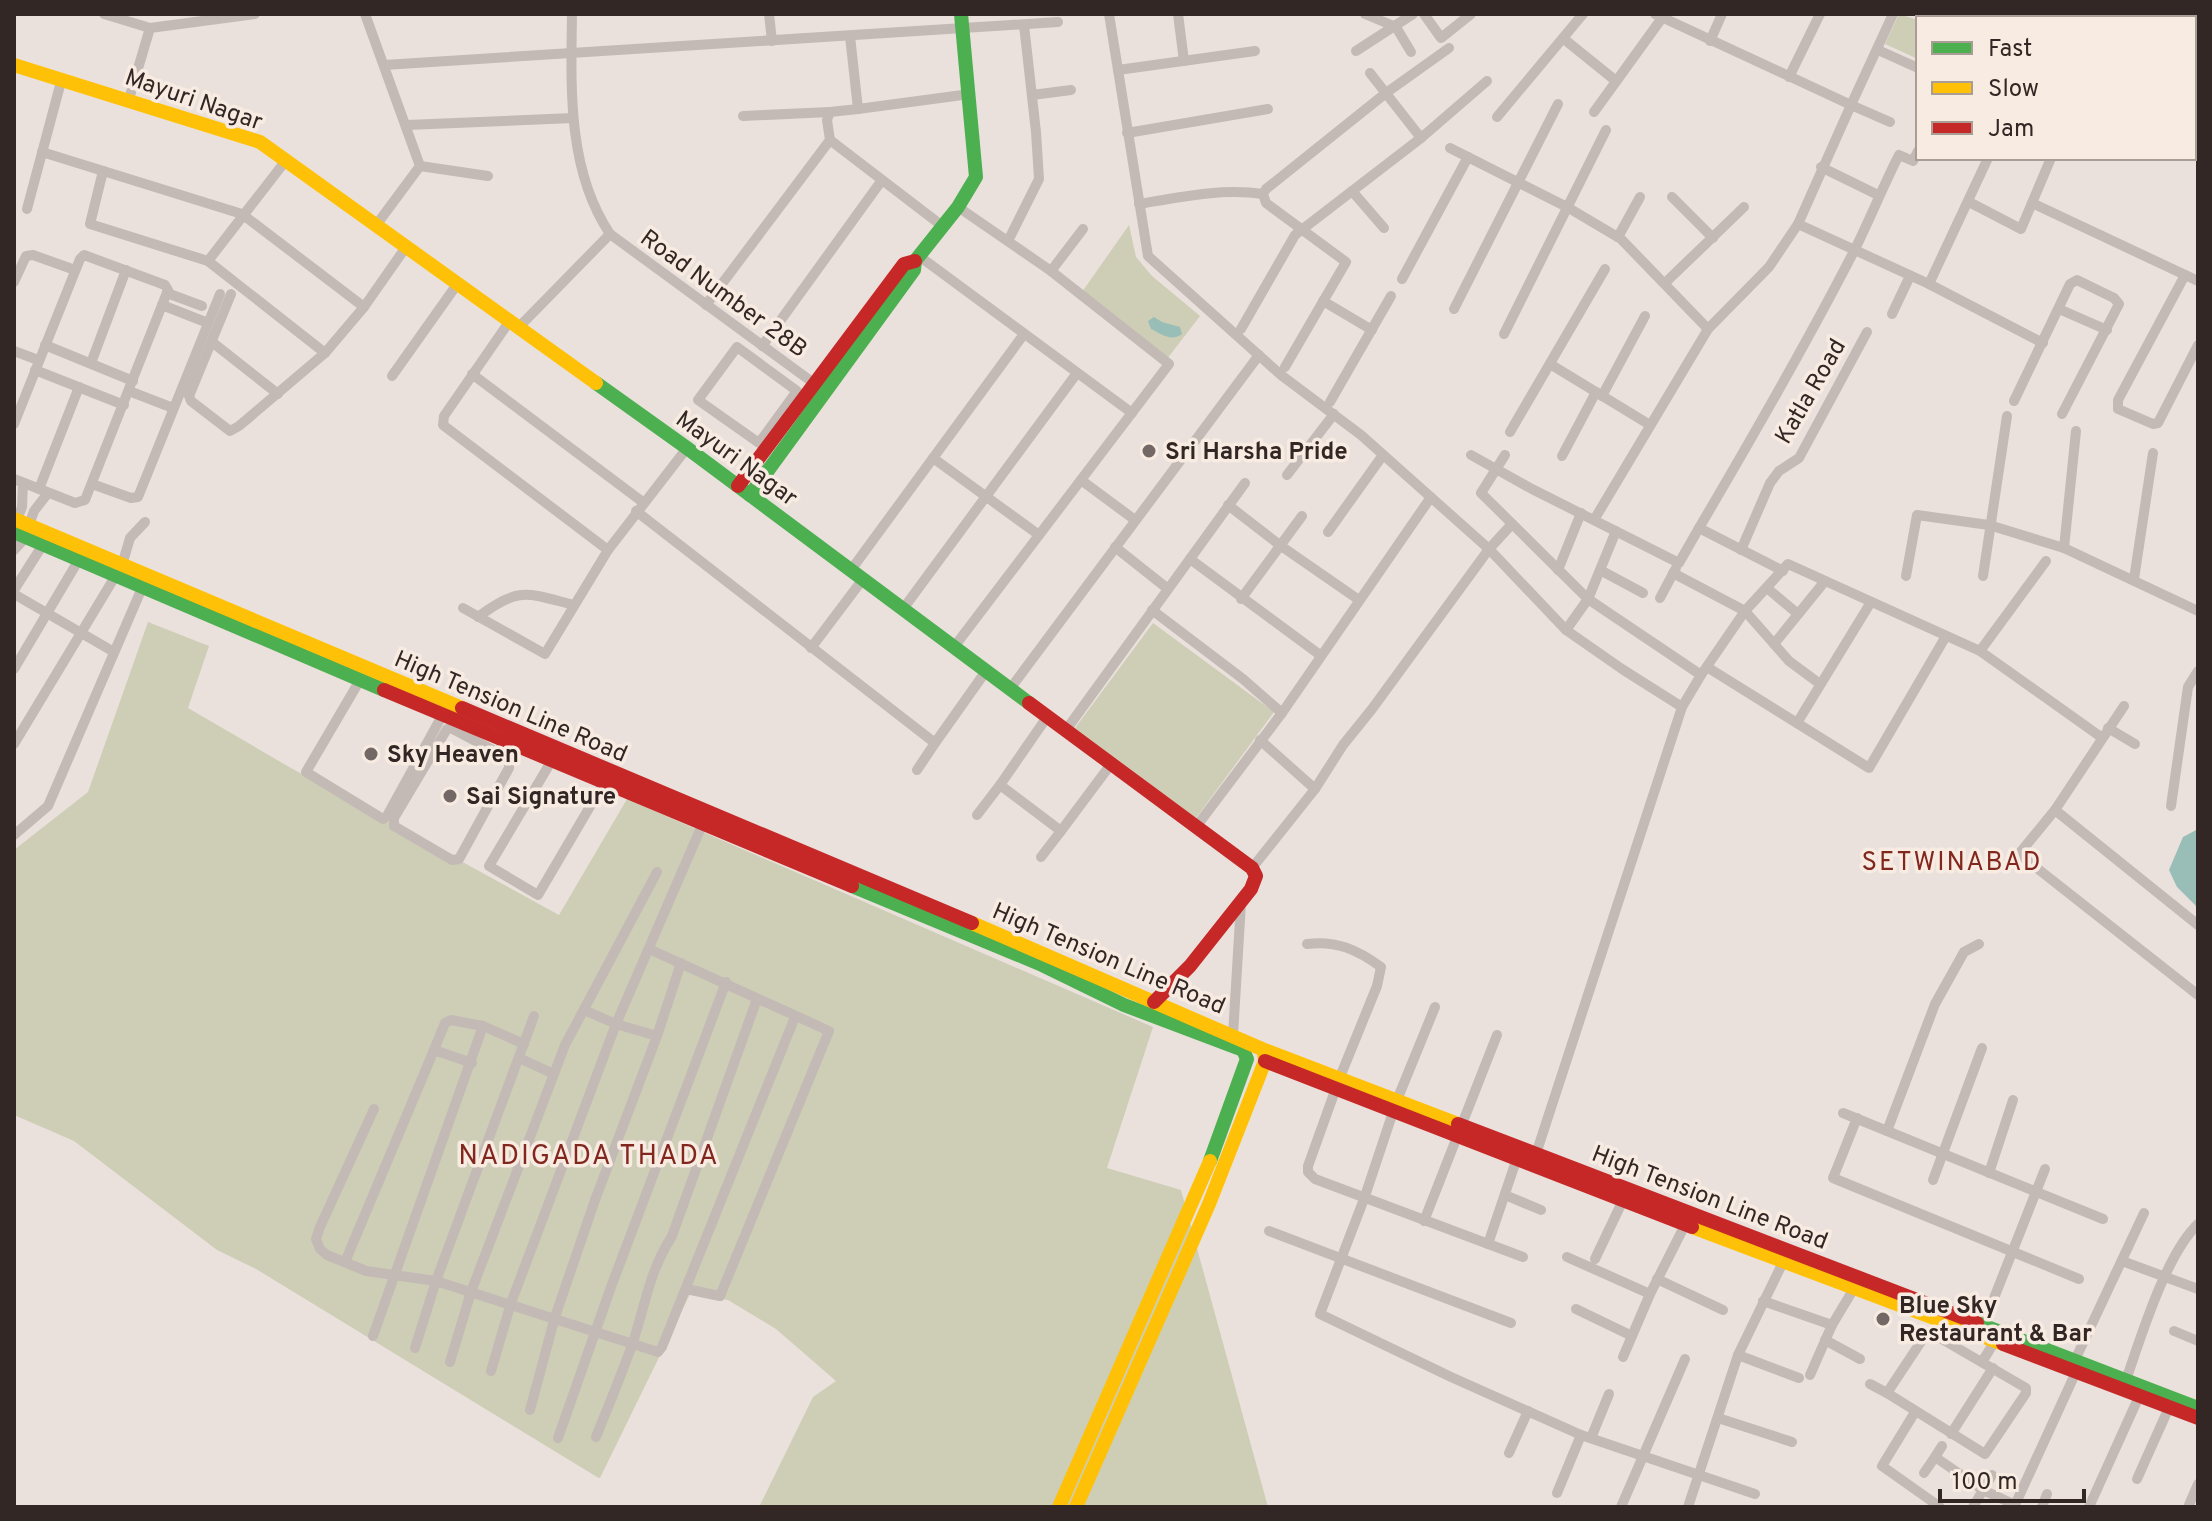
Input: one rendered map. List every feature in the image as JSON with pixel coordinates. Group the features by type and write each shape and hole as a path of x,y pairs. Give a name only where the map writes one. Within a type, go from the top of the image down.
{"main road":[{"path":"744,491 790,420 820,388 904,264 917,258 958,207 976,177 962,22"},
{"name":"Mayuri Nagar","path":"14,65 260,142 287,159 687,448 1252,868"},
{"name":"High Tension Line Road","path":"20,527 42,546 78,561 118,571 142,588 443,714 458,726 555,755 605,781 703,823 917,907"},
{"name":"High Tension Line Road","path":"20,527 1151,1009 1233,1035 1264,1055 1987,1333 2076,1366 2126,1380 2142,1391 2171,1403 2198,1408"},
{"path":"1059,1507 1205,1174 1247,1059 1243,1050 1151,1009 1190,966 1255,883 1252,868"},
{"path":"1076,1507 1209,1204 1264,1055"},
{"path":"2076,1366 2142,1391"},
{"path":"2171,1403 2198,1418"},
{"path":"1085,1451 1100,1457"}],"street":[{"path":"104,14 150,28 255,14"},
{"path":"365,14 420,166"},
{"path":"572,14 573,118 581,164 602,222 610,234 514,324 472,374 444,416 443,425 608,550"},
{"path":"769,14 772,41"},
{"path":"1109,14 1148,256 1259,355 1431,497 1489,549 1566,630 1682,707"},
{"path":"1178,14 1184,61"},
{"path":"1365,14 1396,27 1411,52"},
{"path":"1356,51 1413,14"},
{"path":"1424,14 1441,38 1469,15"},
{"path":"1497,117 1583,14"},
{"path":"1710,41 1722,14"},
{"path":"1594,520 1708,329 1769,267 1798,224 1821,167 1893,14"},
{"path":"1789,77 1815,15"},
{"path":"1594,112 1658,16 1890,122"},
{"path":"384,65 850,36 962,22 1024,25 1058,22"},
{"path":"1008,241 1039,179 1024,25"},
{"path":"129,99 150,28"},
{"path":"850,36 858,109"},
{"path":"1564,39 1616,81"},
{"path":"1285,367 1346,262 1266,203 1263,194 1386,93 1449,48"},
{"path":"1878,50 1916,67"},
{"path":"1118,70 1255,51"},
{"path":"1370,73 1421,138"},
{"path":"27,209 62,78"},
{"path":"1241,329 1289,245 1302,229 1421,138 1487,81"},
{"path":"1032,95 1071,90"},
{"path":"743,116 830,112 970,94"},
{"path":"1454,309 1558,104"},
{"path":"1127,133 1268,109"},
{"path":"830,112 827,120 830,140 941,225"},
{"path":"407,125 573,118"},
{"path":"1504,334 1606,130"},
{"path":"706,305 830,140"},
{"path":"1450,148 1567,207 1618,237 1708,329"},
{"path":"42,152 242,214 364,307"},
{"path":"1660,598 1801,352 1854,251 1899,155 1913,161 1916,155"},
{"path":"1402,279 1468,157"},
{"path":"208,261 287,159"},
{"path":"1929,284 1987,160"},
{"path":"1969,202 2021,229 2050,160"},
{"path":"420,166 488,176"},
{"path":"377,224 420,166"},
{"path":"1821,167 1878,195"},
{"path":"103,171 90,224 208,261 325,353"},
{"path":"762,346 882,180"},
{"path":"1139,204 1241,191 1263,194"},
{"path":"1352,191 1384,228"},
{"path":"1618,237 1640,197"},
{"path":"1672,197 1713,238"},
{"path":"2032,203 2198,281"},
{"path":"954,647 1169,364 1051,271 958,207"},
{"path":"1665,283 1744,207"},
{"path":"1798,224 1929,284 2043,343"},
{"path":"1051,271 1083,229"},
{"name":"Road Number 28B","path":"610,234 820,388"},
{"path":"92,484 131,498 138,497 208,323 225,294 212,342 190,391 191,401 230,431 325,353 364,307 406,247"},
{"path":"14,282 26,256 33,255 75,270"},
{"path":"14,424 75,270 84,255 165,285 167,293 85,500 75,503 18,481"},
{"path":"917,258 1132,413"},
{"path":"1510,432 1605,269"},
{"path":"91,363 126,270"},
{"path":"2185,275 2118,400 2118,409 2153,424 2158,423 2198,345"},
{"path":"1892,314 1910,276"},
{"path":"2014,401 2070,284 2077,280 2118,302 2118,308 2062,414"},
{"path":"392,376 458,283"},
{"path":"167,293 202,306"},
{"path":"1330,402 1391,296"},
{"path":"1323,301 1372,330"},
{"path":"162,305 208,323"},
{"path":"2059,309 2107,330"},
{"path":"1562,456 1645,316"},
{"name":"Katla Road","path":"1741,550 1770,483 1779,471 1799,458 1867,332"},
{"path":"811,648 933,458 1024,334"},
{"path":"212,342 278,394"},
{"path":"45,345 91,363 173,408"},
{"path":"737,347 796,389 790,420 757,442 698,398 737,347"},
{"path":"14,351 79,387 124,405"},
{"path":"1010,689 1259,355"},
{"path":"1550,364 1650,425"},
{"path":"903,609 1077,373"},
{"path":"472,374 811,648 935,743"},
{"path":"20,527 34,511 43,491 79,387"},
{"path":"1287,475 1334,414"},
{"path":"1983,576 2007,416"},
{"path":"2064,548 2076,431"},
{"path":"463,608 545,654 608,550 687,448"},
{"path":"2134,579 2153,453"},
{"path":"1328,532 1383,455"},
{"path":"1471,455 1616,531 1745,611 1789,661 1820,684"},
{"path":"1505,455 1481,493 1588,599 1869,768 1946,636"},
{"path":"933,458 1039,535"},
{"path":"1081,480 1135,520"},
{"path":"14,550 22,507 18,481"},
{"path":"1066,730 1245,483"},
{"path":"1196,827 1282,713 1431,497"},
{"path":"1228,505 1359,600"},
{"path":"1558,570 1581,513"},
{"path":"1906,576 1917,515 1989,525 2064,548 2198,611"},
{"path":"1241,599 1302,516"},
{"path":"14,744 118,571 130,538 145,522"},
{"path":"1252,868 1315,789 1343,745 1489,549 1512,524"},
{"path":"1699,528 1783,571"},
{"path":"1566,630 1588,599 1616,531"},
{"path":"42,546 14,592 114,652"},
{"path":"1115,547 1168,589"},
{"path":"1190,559 1320,655"},
{"path":"14,669 78,561"},
{"path":"1980,651 2046,561"},
{"path":"1534,1160 1682,707 1745,611 1788,564 1980,651 2104,732 2135,744"},
{"path":"1600,570 1643,593"},
{"path":"1774,644 1825,581"},
{"path":"14,835 48,806 142,588"},
{"path":"1767,588 1798,614"},
{"path":"478,617 498,601 520,593 574,605"},
{"path":"1797,723 1871,602"},
{"path":"1152,610 1243,679 1282,713"},
{"path":"917,770 986,671"},
{"path":"2171,806 2188,687 2198,671"},
{"path":"360,680 306,770 308,775 383,819 443,714"},
{"path":"2124,706 2055,810 2019,854 2198,995"},
{"path":"977,815 1047,717"},
{"path":"458,726 502,755 509,762 509,768 461,857 452,860 397,828 392,821 445,730 458,726"},
{"path":"502,755 499,749 504,739"},
{"path":"1260,740 1315,789"},
{"path":"555,755 489,866 538,895 605,781"},
{"path":"1041,857 1111,764"},
{"path":"1000,785 1061,831"},
{"path":"2055,810 2198,925"},
{"path":"491,1371 511,1303 616,1024 703,823"},
{"path":"450,1362 471,1292 565,1045 657,872"},
{"path":"1233,1035 1242,901"},
{"path":"1307,944 1325,941 1342,944 1381,967 1377,986 1338,1082 1308,1172 1315,1179 1364,1199 1523,1257"},
{"path":"1887,1131 1935,1004 1964,952 1979,944"},
{"path":"649,949 829,1031 720,1296 686,1289"},
{"path":"530,1410 555,1317 681,963"},
{"path":"558,1438 726,982"},
{"path":"596,1437 632,1343 645,1294 658,1259 672,1236 757,999"},
{"path":"1435,1007 1395,1106 1320,1314 1586,1437 1755,1494"},
{"path":"584,1010 616,1024 657,1036"},
{"path":"415,1348 436,1281 534,1016"},
{"path":"374,1109 316,1239 327,1255 366,1271 436,1281 653,1351 661,1350 795,1017"},
{"path":"345,1262 445,1023 451,1020 483,1026 524,1044"},
{"path":"373,1336 483,1026"},
{"path":"1424,1221 1497,1035"},
{"path":"1933,1180 1982,1048"},
{"path":"434,1050 472,1063"},
{"path":"519,1058 554,1074"},
{"path":"1989,1173 2013,1100"},
{"path":"1843,1113 2103,1219"},
{"path":"1857,1118 1833,1178 2079,1279"},
{"path":"1488,1244 1518,1154"},
{"path":"1982,1362 1987,1333 2012,1253 2045,1169"},
{"path":"1595,1259 1625,1194"},
{"path":"1505,1195 1541,1210"},
{"path":"1935,1457 1983,1490 2015,1505 2144,1213"},
{"path":"1623,1357 1688,1218"},
{"path":"2126,1380 2165,1277 2196,1230"},
{"path":"1269,1231 1511,1323"},
{"path":"1688,1507 1738,1355 1786,1256"},
{"path":"1567,1257 1650,1294"},
{"path":"2122,1261 2198,1289"},
{"path":"1657,1279 1723,1310"},
{"path":"1738,1355 1804,1376 1857,1283"},
{"path":"1763,1301 1832,1325"},
{"path":"1576,1309 1632,1336"},
{"path":"2174,1331 2198,1341"},
{"path":"1870,1384 1982,1454 1987,1454 2026,1393 2025,1386 1934,1332 1926,1332 1887,1393"},
{"path":"1971,1355 1987,1333"},
{"path":"1825,1340 1860,1359"},
{"path":"1621,1507 1685,1359"},
{"path":"1951,1434 1993,1368"},
{"path":"2089,1507 2142,1391"},
{"path":"1557,1493 1609,1394"},
{"path":"2137,1479 2171,1403"},
{"path":"1509,1453 1528,1411"},
{"path":"1915,1412 1882,1466 1940,1507"},
{"path":"1718,1418 1792,1442"},
{"path":"1924,1473 1942,1446"},
{"path":"1973,1507 1992,1475"},
{"path":"2189,1505 2198,1484"},
{"path":"2042,1507 2047,1494"}],"green space":[{"path":"1899,14 1916,19 1916,58 1885,44"},
{"path":"1129,225 1136,257 1152,276 1200,316 1167,359 1082,292"},
{"path":"148,622 209,646 188,708 559,915 627,799 1153,1027 1107,1168 1181,1190 1268,1507 759,1507 813,1397 836,1381 776,1329 728,1300 690,1294 600,1478 256,1269 217,1250 74,1141 14,1115 14,850 88,792"},
{"path":"1153,623 1274,712 1196,818 1075,728"}],"water":[{"path":"1154,317 1180,327 1182,334 1170,337 1151,329 1148,321"},
{"path":"2198,829 2198,908 2177,887 2169,870 2183,837"}],"traffic: fast":[{"path":"750,495 914,270 915,261 958,207 976,177 961,14"},
{"path":"596,383 1029,703"},
{"path":"14,532 384,690"},
{"path":"852,886 1040,964 1124,1005 1243,1050 1247,1059 1210,1161"},
{"path":"1977,1323 2198,1408"}],"traffic: slow":[{"path":"14,65 260,142 596,383"},
{"path":"14,519 462,708"},
{"path":"972,923 1262,1049 1458,1124"},
{"path":"1076,1507 1209,1204 1265,1061 1264,1053"},
{"path":"1059,1507 1210,1161"},
{"path":"1692,1227 2003,1344"}],"traffic: jam":[{"path":"738,486 904,264 915,261"},
{"path":"384,690 852,886"},
{"path":"1029,703 1252,868 1256,876 1251,889 1190,966 1154,1002"},
{"path":"462,708 972,923"},
{"path":"1265,1061 1692,1227"},
{"path":"1458,1124 1977,1323"},
{"path":"2003,1344 2198,1418"}],"place":[{"name":"Sri Harsha Pride","path":"1149,451"},
{"name":"Sky Heaven","path":"371,754"},
{"name":"Sai Signature","path":"450,796"},
{"name":"Blue Sky Restaurant & Bar","path":"1883,1319"}],"district":[{"name":"SETWINABAD","path":"1952,861"},
{"name":"NADIGADA THADA","path":"589,1154"}]}
